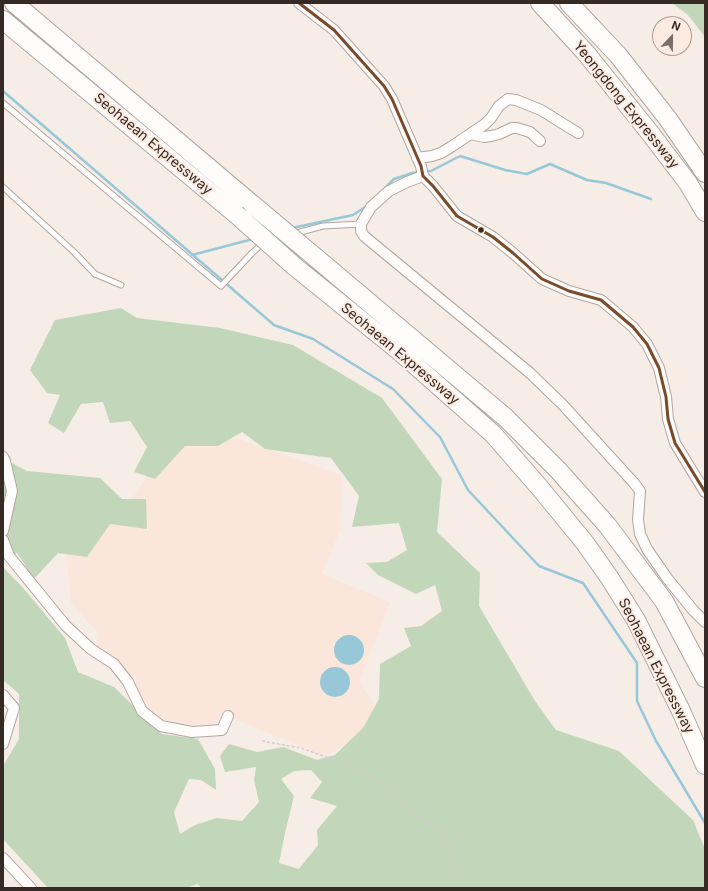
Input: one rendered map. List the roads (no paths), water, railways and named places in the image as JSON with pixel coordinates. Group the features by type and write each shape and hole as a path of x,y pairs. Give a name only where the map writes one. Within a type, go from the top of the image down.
{"highway":[{"name":"Seohaean Expressway","path":"14,3 506,418 558,470 607,525 664,602 705,678"},
{"name":"Yeongdong Expressway","path":"540,3 585,52 645,126 688,184 705,212"},
{"name":"Yeongdong Expressway","path":"569,3 618,55 668,119 705,173"},
{"name":"Seohaean Expressway","path":"3,20 236,214 294,266 398,350 492,434 540,488 585,543 609,577 636,620 681,711 705,765"}],"street":[{"path":"299,3 334,30 384,86 392,99 423,176 457,216 493,237 542,279 569,291 602,300 632,327 647,344 659,368 666,397 668,419 675,443 705,492"},
{"path":"417,158 441,153 488,121 499,106 508,99 516,100 541,110 578,133"},
{"path":"470,134 484,137 499,134 512,128 517,128 530,132 540,141"},
{"path":"423,176 389,191 371,207 361,224 361,231 364,236 530,373 563,405 634,483 640,491 638,520 640,534 647,549 667,578 693,610 705,622"},
{"path":"3,457 12,491 3,531"},
{"path":"3,540 8,556 66,626 91,649 114,664 128,682 142,711 161,726 192,732 222,730 228,716"},
{"path":"3,695 14,708 3,744"},
{"path":"3,858 31,888"}],"lane":[{"path":"3,103 221,286 260,245 274,240"},
{"path":"3,187 74,252 95,274 121,285"},
{"path":"281,238 302,230 323,226 361,224"}],"water":[{"path":"349,635 355,636 363,644 363,656 355,664 349,665 343,664 335,656 334,650 335,644 343,636"},
{"path":"335,667 341,668 349,676 349,688 341,696 335,697 329,696 321,688 320,682 321,676 329,668"}],"waterway":[{"path":"3,91 274,325 313,339 393,389 440,437 468,490 539,566 583,583 637,663 637,701 656,741 705,823"},
{"path":"424,172 431,171 460,156 505,170 527,174 550,164 587,180 606,183 651,199"},
{"path":"385,188 394,179 419,172"},
{"path":"292,228 353,215 367,206"},
{"path":"192,255 253,239"}]}
